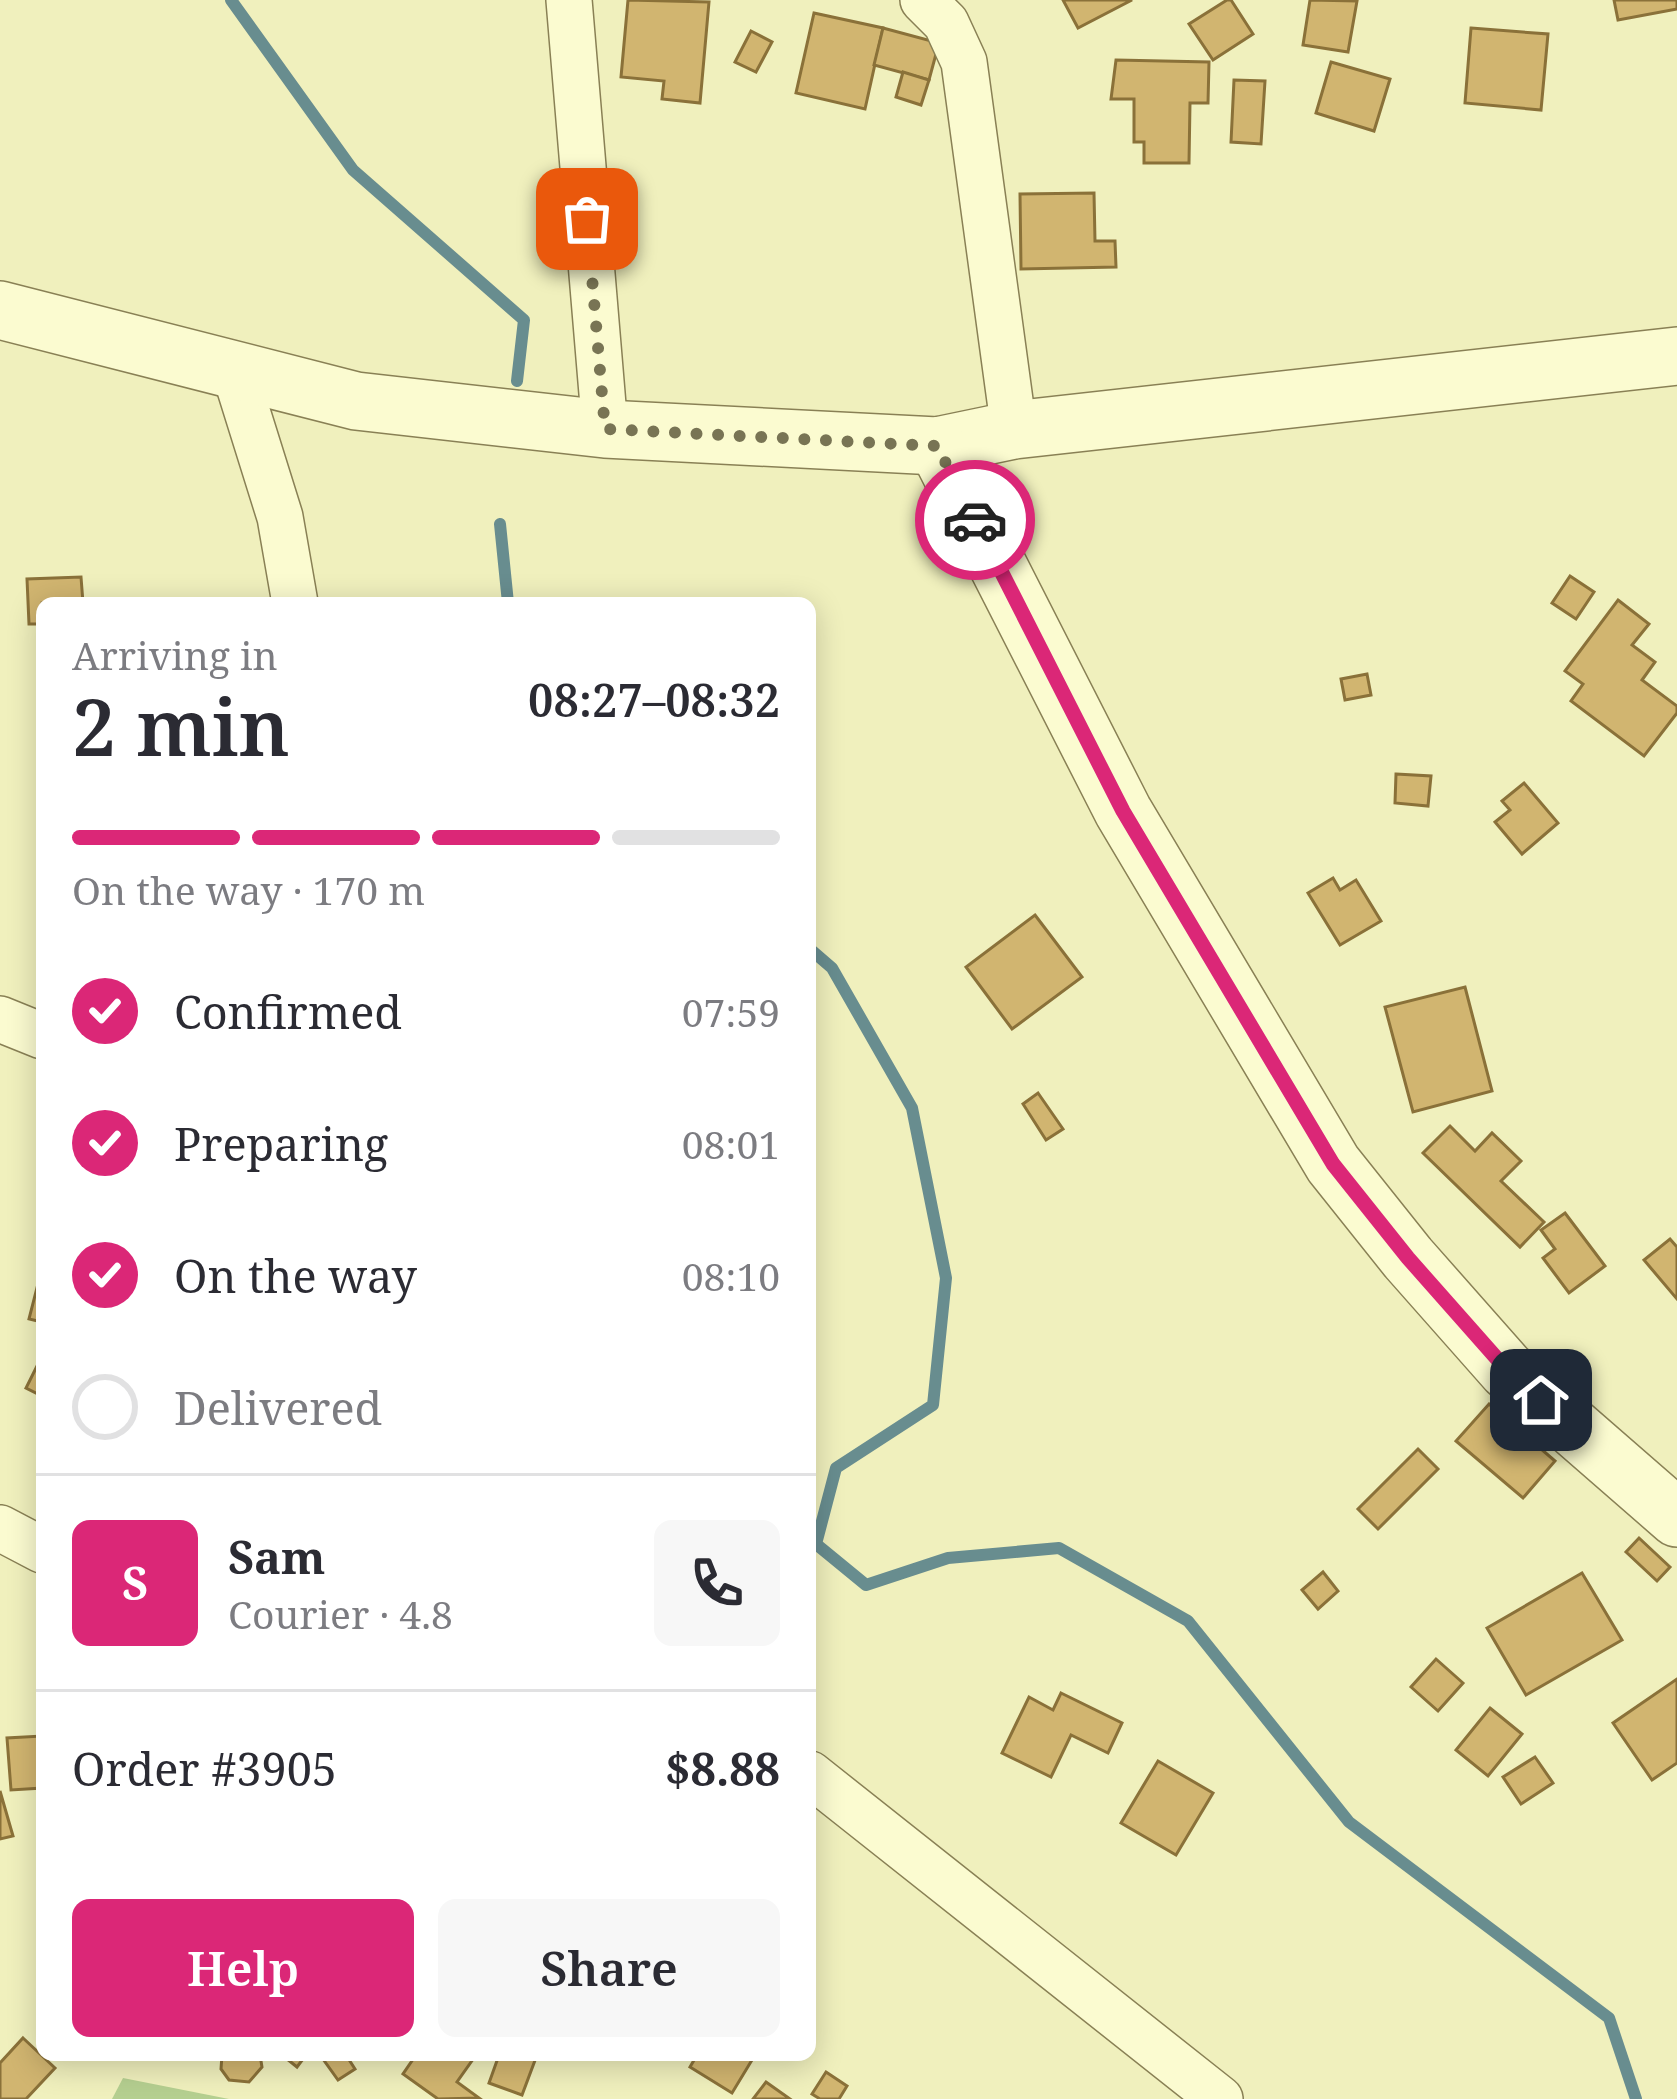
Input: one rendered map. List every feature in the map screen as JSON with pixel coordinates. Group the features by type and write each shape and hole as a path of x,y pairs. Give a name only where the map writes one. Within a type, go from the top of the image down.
{"street":[{"path":"569,0 605,429"},
{"path":"923,0 946,23 964,62 1014,430"},
{"path":"0,310 356,401 605,429 937,446 1014,430 1677,356"},
{"path":"235,373 280,517 295,597"},
{"path":"937,446 1123,811 1333,1164 1507,1370 1677,1518"},
{"path":"0,1019 36,1034"},
{"path":"0,1528 36,1547"},
{"path":"816,1779 1220,2099"}],"green space":[{"path":"123,2078 229,2099 112,2099"}],"building":[{"path":"628,0 709,2 700,103 662,99 664,81 621,77"},
{"path":"1063,0 1132,0 1078,28"},
{"path":"1227,0 1253,34 1213,60 1189,24"},
{"path":"1310,0 1357,1 1348,52 1303,45"},
{"path":"1614,0 1677,0 1677,9 1618,20"},
{"path":"814,13 883,28 865,109 796,93"},
{"path":"883,28 939,43 929,80 874,65"},
{"path":"1471,28 1548,34 1541,110 1465,103"},
{"path":"751,31 772,42 756,72 735,62"},
{"path":"1116,60 1209,62 1208,103 1190,103 1189,163 1144,163 1144,142 1134,142 1134,99 1111,99"},
{"path":"1331,62 1390,79 1374,131 1316,113"},
{"path":"903,72 929,80 921,105 896,97"},
{"path":"1234,80 1265,81 1261,144 1231,142"},
{"path":"1094,193 1095,241 1115,241 1116,267 1021,269 1020,194"},
{"path":"1570,576 1594,592 1576,619 1552,603"},
{"path":"81,577 83,597 36,597 36,624 29,624 27,579"},
{"path":"1618,600 1649,624 1632,645 1655,662 1642,680 1677,706 1677,713 1644,756 1571,701 1583,684 1565,671"},
{"path":"1367,674 1371,695 1345,700 1341,679"},
{"path":"1396,774 1431,776 1428,806 1395,803"},
{"path":"1524,783 1558,823 1522,854 1495,822 1510,810 1502,801"},
{"path":"1333,878 1340,890 1356,880 1381,921 1340,945 1308,893"},
{"path":"1035,915 1082,977 1012,1029 966,967"},
{"path":"1465,987 1492,1091 1413,1112 1385,1007"},
{"path":"1038,1093 1063,1129 1046,1140 1023,1104"},
{"path":"1450,1126 1475,1151 1492,1133 1521,1161 1501,1181 1544,1222 1520,1247 1423,1153"},
{"path":"1565,1213 1605,1266 1569,1293 1543,1258 1555,1249 1541,1230"},
{"path":"1670,1239 1677,1247 1677,1299 1644,1260"},
{"path":"36,1292 36,1321 29,1319"},
{"path":"36,1368 36,1393 26,1388"},
{"path":"1489,1404 1555,1461 1523,1498 1456,1441"},
{"path":"1418,1449 1438,1469 1378,1529 1358,1509"},
{"path":"1639,1538 1670,1567 1657,1581 1626,1552"},
{"path":"1323,1572 1338,1591 1318,1609 1302,1590"},
{"path":"1582,1573 1622,1640 1526,1695 1487,1628"},
{"path":"1436,1659 1463,1683 1438,1711 1411,1687"},
{"path":"1677,1679 1677,1763 1652,1780 1613,1723"},
{"path":"1061,1693 1122,1723 1108,1753 1071,1735 1051,1777 1002,1753 1029,1697 1053,1710"},
{"path":"1490,1708 1522,1734 1488,1776 1456,1750"},
{"path":"36,1736 36,1788 11,1790 7,1738"},
{"path":"1535,1757 1553,1783 1521,1804 1503,1777"},
{"path":"1158,1761 1213,1793 1176,1855 1121,1823"},
{"path":"0,1791 13,1836 0,1839"},
{"path":"23,2038 36,2050 36,2061 48,2061 55,2068 26,2099 0,2099 0,2063"},
{"path":"222,2061 261,2061 262,2067 249,2082 229,2080"},
{"path":"324,2061 350,2061 355,2069 338,2080"},
{"path":"412,2061 472,2061 457,2082 479,2098 438,2099 403,2074"},
{"path":"497,2061 535,2061 522,2095 489,2083"},
{"path":"694,2061 751,2061 732,2093 690,2067"},
{"path":"826,2072 847,2086 839,2099 812,2094"},
{"path":"766,2082 790,2099 753,2099"}],"waterway":[{"path":"231,0 353,170 524,320 517,381"},
{"path":"500,524 507,597"},
{"path":"816,954 832,968 912,1108 946,1278 933,1405 836,1468 816,1544"},
{"path":"816,1544 866,1585 948,1558 1059,1548 1188,1621 1349,1822 1609,2018 1636,2099"}],"way so far":[{"path":"587,219 605,429 937,446 975,520"}],"route":[{"path":"975,520 1123,811 1333,1164 1408,1258 1507,1370 1541,1400"}]}
